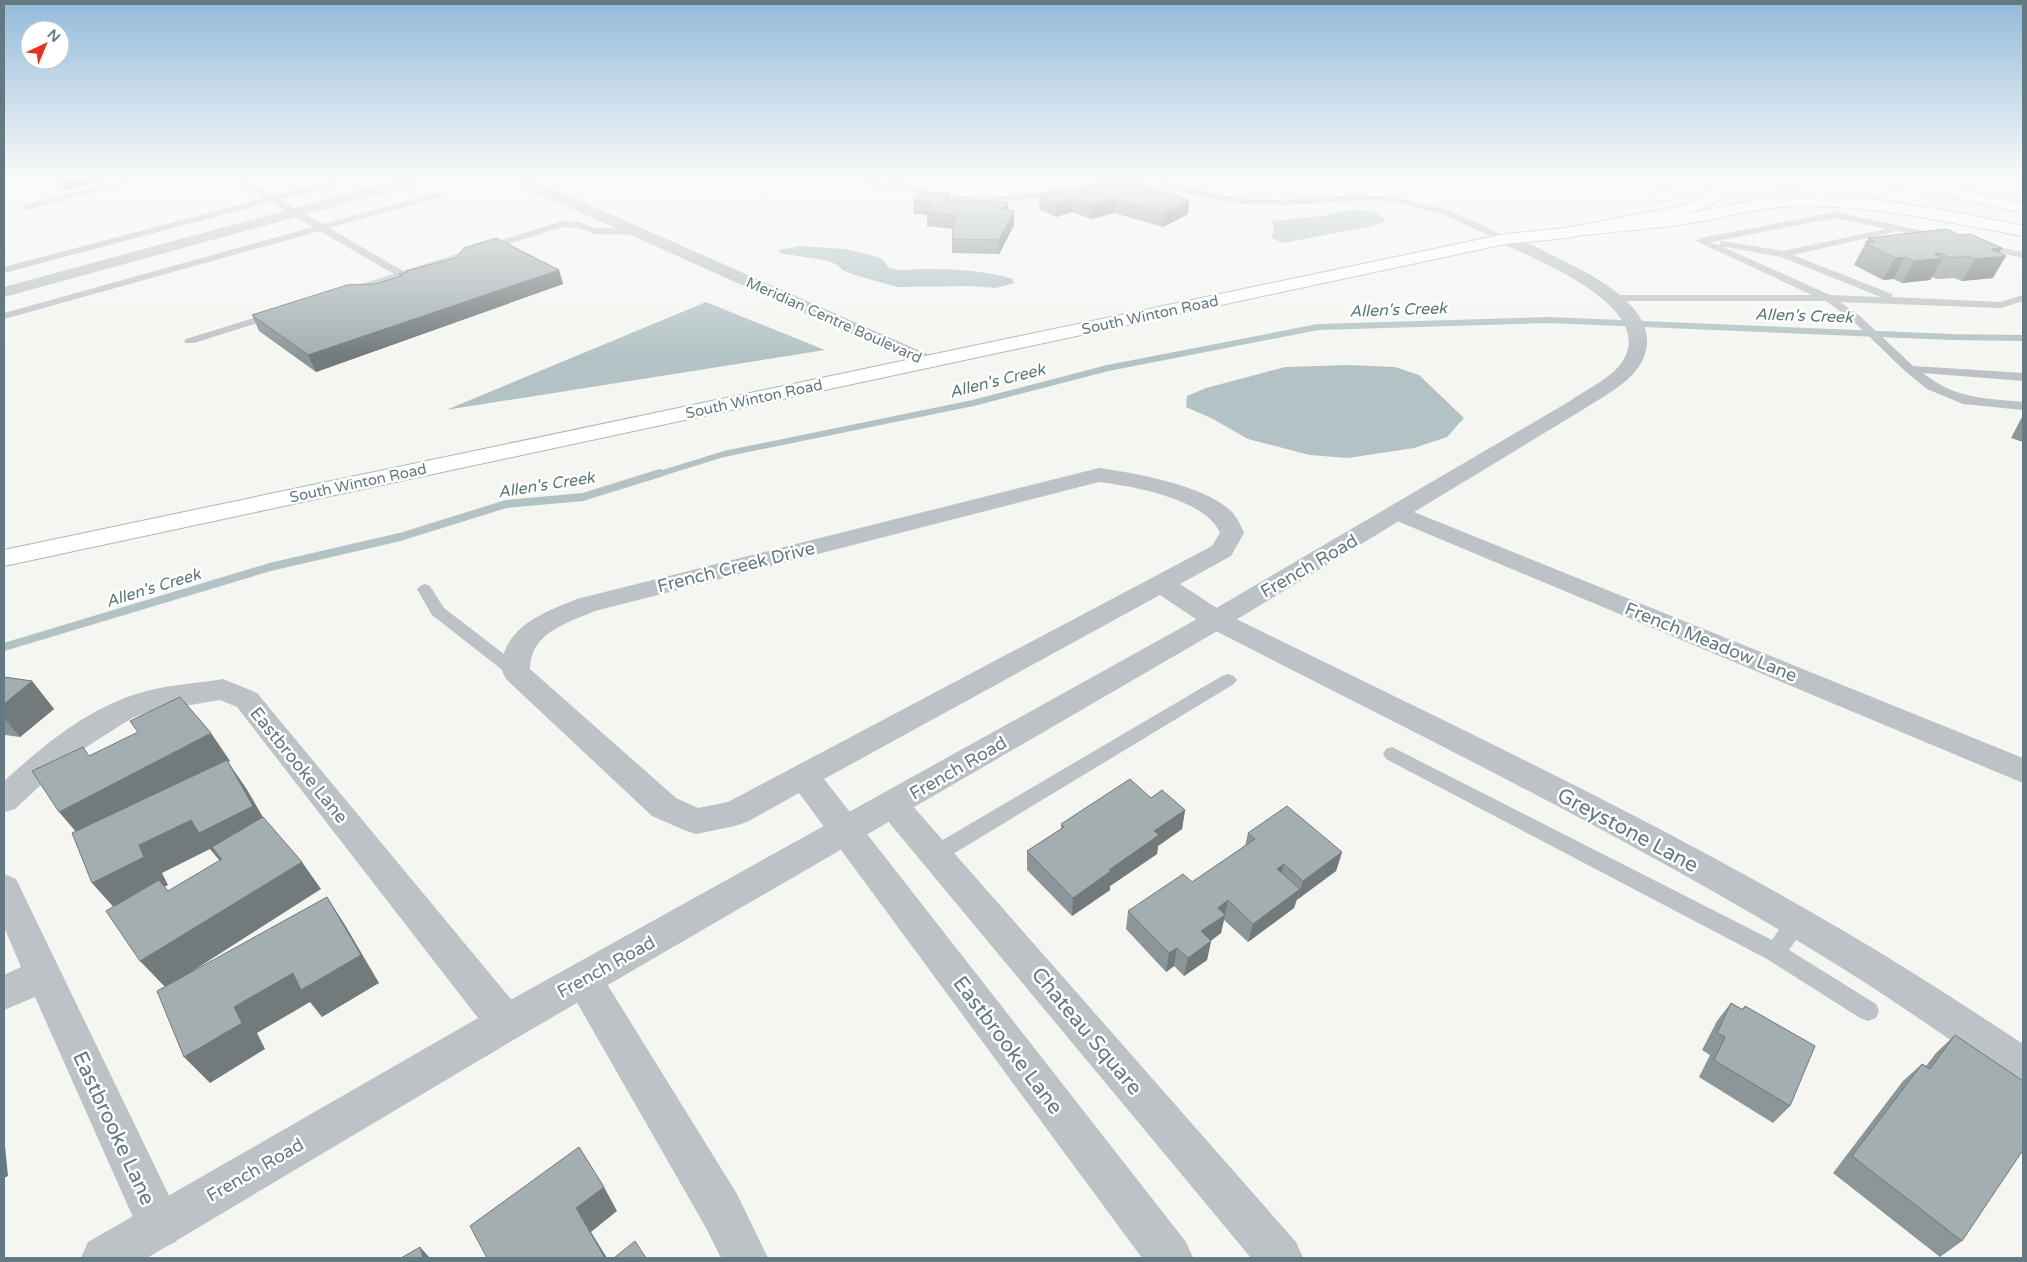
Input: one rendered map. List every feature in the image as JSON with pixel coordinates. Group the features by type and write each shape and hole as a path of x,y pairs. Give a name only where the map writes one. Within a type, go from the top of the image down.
{"main road":[{"name":"South Winton Road","path":"4,558 1505,239"}],"street":[{"path":"4,292 200,239"},
{"name":"Meridian Centre Boulevard","path":"653,239 929,362"},
{"path":"1505,239 1555,264 1623,310"},
{"name":"French Road","path":"104,1258 506,1023 846,832 1216,620 1399,513 1577,405 1624,371 1634,359 1638,337 1623,310"},
{"name":"French Creek Drive","path":"1099,475 1116,476 1184,495 1206,504 1225,518 1232,534 1222,551 1162,584 735,813 696,821 664,807 516,672 514,661 517,650 526,639 552,620 586,605 1099,475"},
{"name":"French Meadow Lane","path":"1399,513 2023,771"},
{"path":"1162,584 1216,620"},
{"name":"Greystone Lane","path":"1216,620 1648,838 1857,957 2023,1067"},
{"name":"Eastbrooke Lane","path":"4,800 61,748 120,711 143,702 223,689 247,700 506,1023"},
{"path":"804,776 846,832"},
{"name":"Chateau Square","path":"893,804 1280,1258"},
{"name":"Eastbrooke Lane","path":"846,832 1170,1258"},
{"name":"Eastbrooke Lane","path":"4,889 160,1226"},
{"path":"4,993 43,975"},
{"path":"584,980 721,1210 745,1258"}],"lane":[{"path":"4,270 123,239"},
{"path":"4,316 282,239"},
{"path":"340,239 402,274"},
{"path":"337,295 515,239"},
{"path":"1701,241 1712,239"},
{"path":"1783,254 1854,239"},
{"path":"1701,241 1783,254 1898,301"},
{"path":"1701,241 1828,298 1856,318 1896,357 1931,386 1963,400 2023,406"},
{"path":"1966,243 2023,255"},
{"path":"1623,310 1828,298 2001,306 2023,298"},
{"path":"190,341 285,311"},
{"path":"1910,369 2023,377"},
{"path":"425,589 438,611 516,672"},
{"path":"936,854 1228,680"},
{"path":"1392,754 1776,952 1868,1011"},
{"path":"1776,952 1798,923"}],"shaded area":[{"path":"1273,239 1305,239 1283,243"},
{"path":"800,246 845,249 878,257 889,268 894,269 946,269 980,272 1013,279 1014,283 996,288 970,286 897,287 855,275 842,270 839,266 829,261 780,253 778,250"},
{"path":"706,302 825,350 446,410"},
{"path":"1349,365 1395,367 1419,375 1464,418 1447,437 1414,448 1348,458 1310,455 1248,439 1213,419 1186,407 1187,396 1206,388 1285,367"}],"building":[{"path":"498,239 559,270 308,355 252,315 347,285 375,284 402,276 399,274 456,258 464,248"},
{"path":"952,239 1000,239 999,240"},
{"path":"1870,239 1981,239 2002,248 1991,249 2006,256 1975,259 1967,256 1950,258 1941,253 1934,254 1943,258 1914,261 1905,257 1895,258 1865,243 1875,242"},
{"path":"4,677 32,681 4,704"},
{"path":"180,697 211,733 59,812 32,771 83,747 89,756 138,732 130,721"},
{"path":"227,760 253,806 199,833 191,820 139,845 144,857 92,883 72,833"},
{"path":"1130,779 1151,798 1162,790 1185,810 1154,831 1159,835 1073,898 1027,851 1064,827 1061,824"},
{"path":"1287,806 1342,852 1303,881 1284,864 1277,869 1300,889 1253,924 1228,900 1218,908 1225,915 1201,931 1211,941 1188,958 1177,948 1169,953 1128,911 1183,874 1192,882 1255,839 1248,833"},
{"path":"263,817 302,862 140,961 106,911 159,880 168,891 222,859 212,847"},
{"path":"327,897 361,955 301,990 293,973 234,1007 242,1023 184,1057 157,991"},
{"path":"1731,1003 1743,1010 1745,1006 1815,1046 1790,1106 1714,1060 1725,1037 1717,1033"},
{"path":"1955,1035 2023,1081 2023,1150 1962,1241 1852,1156 1922,1064 1930,1069"},
{"path":"579,1147 604,1187 576,1208 605,1258 487,1258 470,1226"},
{"path":"635,1241 646,1258 614,1258"},
{"path":"420,1247 423,1258 401,1258"}],"waterway":[{"name":"Allen's Creek","path":"656,475 724,454 973,403 1108,368 1318,327 1549,320 1952,337 2023,338"},
{"name":"Allen's Creek","path":"4,647 270,567 400,537 506,504 583,497 660,473"}]}
